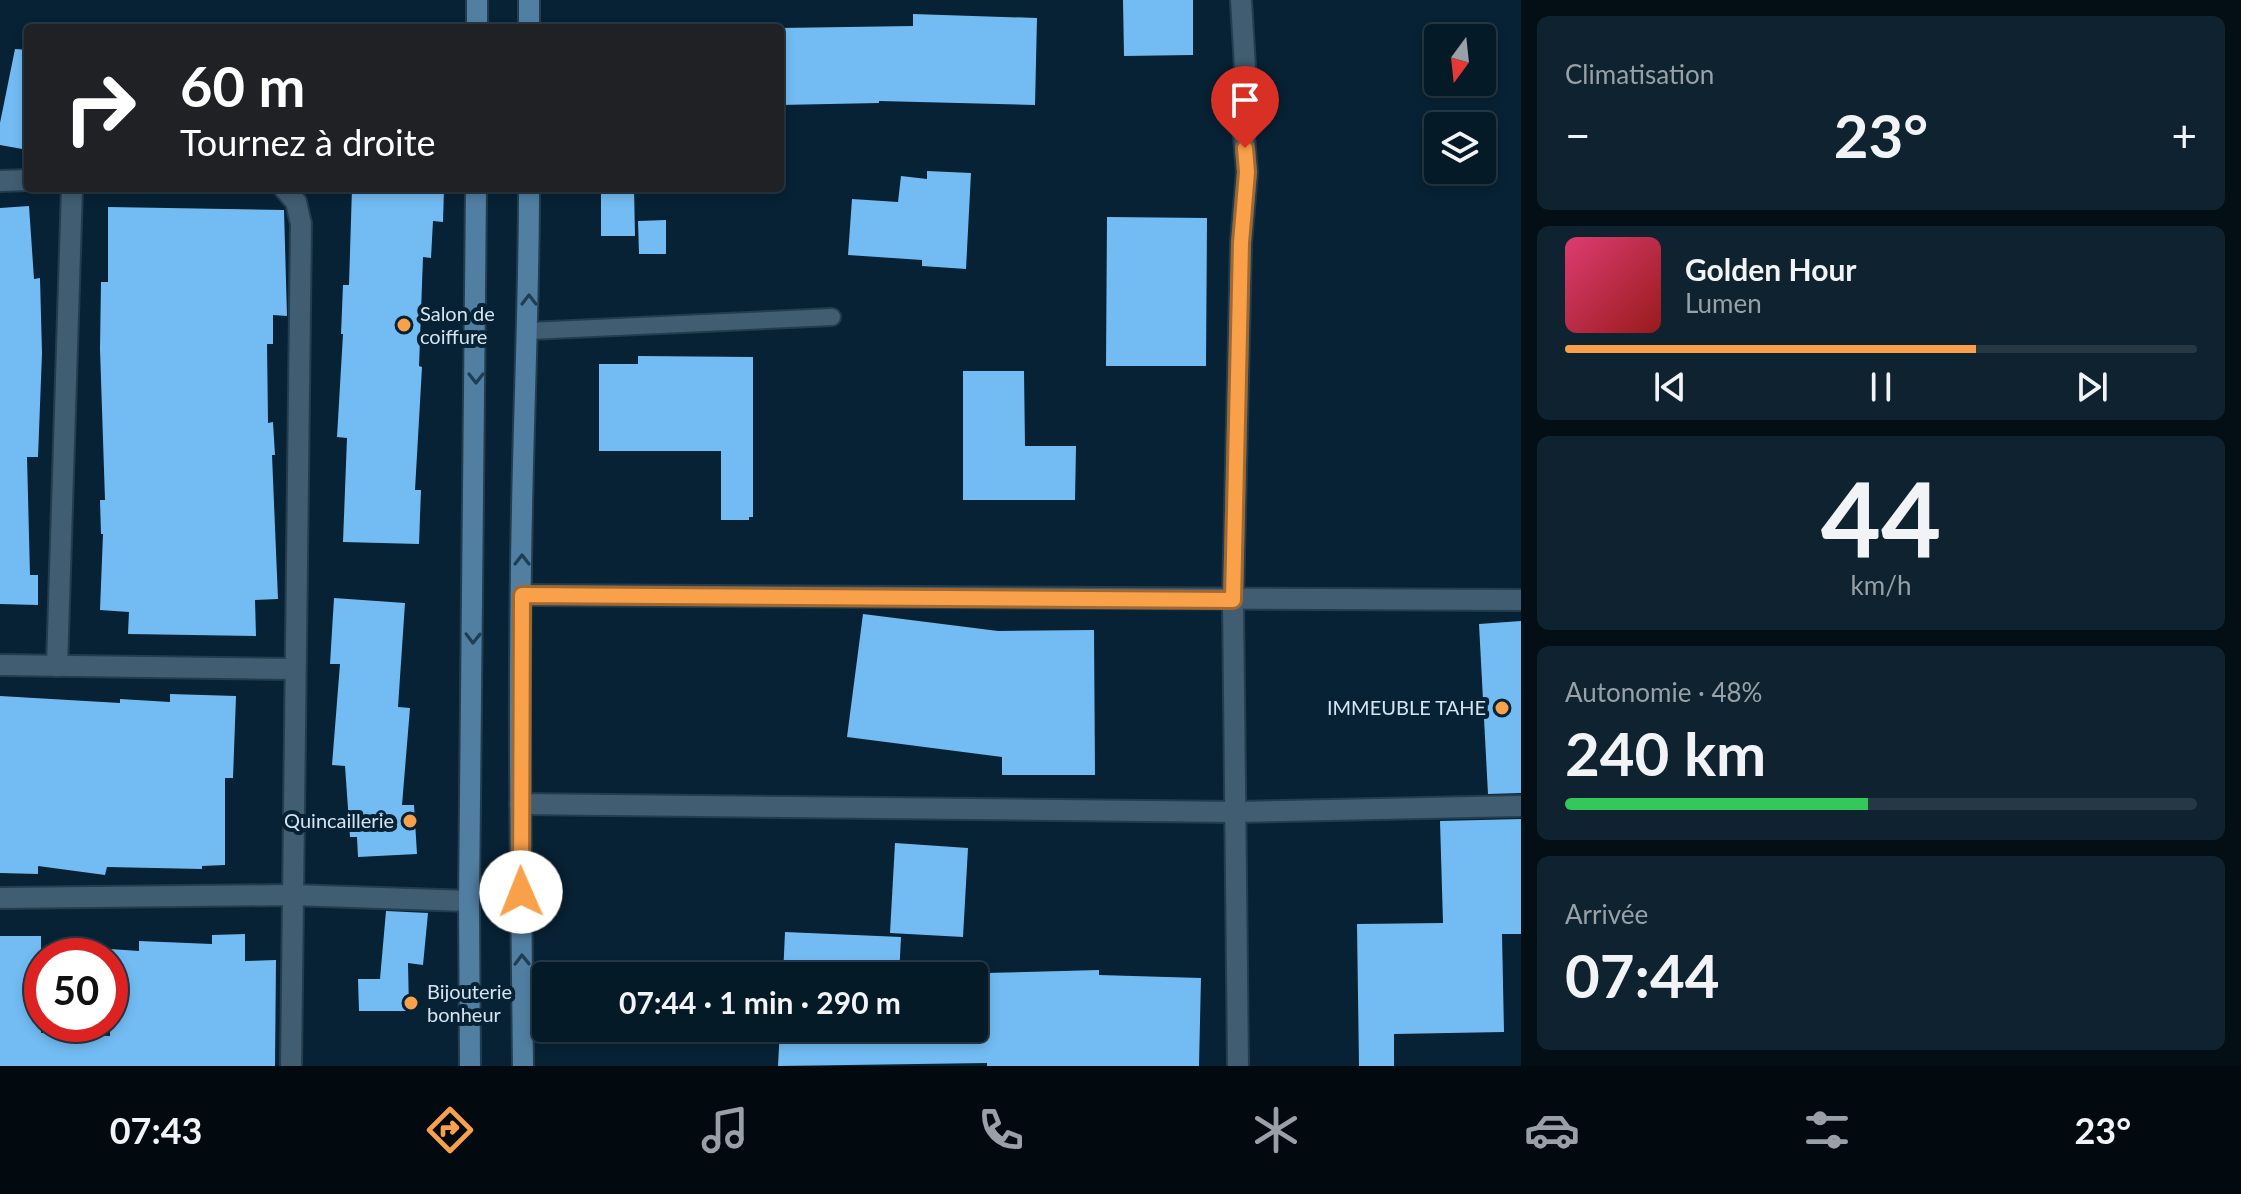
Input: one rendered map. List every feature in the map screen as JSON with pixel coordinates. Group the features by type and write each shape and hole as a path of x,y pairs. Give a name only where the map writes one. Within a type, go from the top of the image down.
{"main road":[{"path":"477,0 477,24"},
{"path":"529,0 529,24"},
{"path":"470,1066 476,192"},
{"path":"523,1066 520,804 529,192"}],"street":[{"path":"1238,1066 1233,600 1241,243 1247,172 1241,0"},
{"path":"0,181 24,180"},
{"path":"57,666 72,192"},
{"path":"287,192 296,202 301,224 291,1066"},
{"path":"522,595 1521,600"},
{"path":"0,665 295,669"},
{"path":"520,804 1236,812 1521,806"},
{"path":"0,898 292,895 469,901"}],"lane":[{"path":"529,331 832,317"}],"building":[{"path":"1123,0 1193,0 1193,55 1124,56"},
{"path":"913,14 1037,18 1035,105 879,101 784,105 784,28 913,26"},
{"path":"15,49 24,50 24,149 0,145 0,123"},
{"path":"927,171 971,173 966,269 922,266 922,260 848,255 852,199 898,202 901,176 927,179"},
{"path":"352,192 444,192 443,222 433,221 431,258 423,257 419,366 422,367 415,490 421,490 419,544 343,542 347,438 337,437 343,285 349,285"},
{"path":"601,192 634,192 635,236 601,236"},
{"path":"29,206 34,279 40,278 42,353 38,457 27,457 30,575 38,575 38,605 0,604 0,208"},
{"path":"108,207 284,210 287,316 273,315 273,344 267,344 268,423 273,422 275,455 272,455 278,599 255,600 256,636 128,634 129,612 100,610 103,534 100,500 105,500 101,282 108,282"},
{"path":"1107,217 1207,218 1206,366 1106,366"},
{"path":"666,220 666,254 639,254 638,221"},
{"path":"638,356 753,357 753,517 749,520 721,520 721,451 599,451 599,364 638,364"},
{"path":"963,371 1024,371 1025,446 1076,446 1075,500 963,500"},
{"path":"334,598 405,603 398,707 410,708 402,805 414,805 417,854 358,857 357,837 350,837 345,766 332,765 340,664 330,664"},
{"path":"863,614 998,631 1094,630 1095,775 1002,775 1002,757 847,737"},
{"name":"IMMEUBLE TAHE","path":"1521,621 1521,793 1488,794 1479,624"},
{"path":"170,694 236,696 233,778 225,778 225,865 202,866 202,869 107,867 105,875 38,866 38,874 0,873 0,696 120,703 120,699 170,702"},
{"path":"1521,819 1521,934 1502,934 1504,1032 1394,1034 1394,1066 1359,1066 1357,924 1443,923 1440,821"},
{"path":"895,843 968,848 963,937 890,933"},
{"path":"386,911 428,913 423,965 408,963 409,1011 359,1011 358,979 380,979"},
{"path":"785,932 901,937 900,962 784,962"},
{"path":"245,934 245,961 276,960 275,1066 0,1066 0,936 41,936 24,938 24,1042 128,1042 128,950 139,951 139,941 212,944 212,935"},
{"path":"1099,970 1099,975 1201,978 1199,1066 987,1066 987,1063 778,1066 779,1042 988,1042 988,973"}],"place":[{"name":"Salon de coiffure","path":"404,325"},
{"name":"IMMEUBLE TAHE","path":"1502,708"},
{"name":"Quincaillerie","path":"410,821"},
{"name":"Bijouterie bonheur","path":"411,1003"}],"route":[{"path":"521,892 522,595 1233,600 1241,243 1247,172 1245,148"}]}
